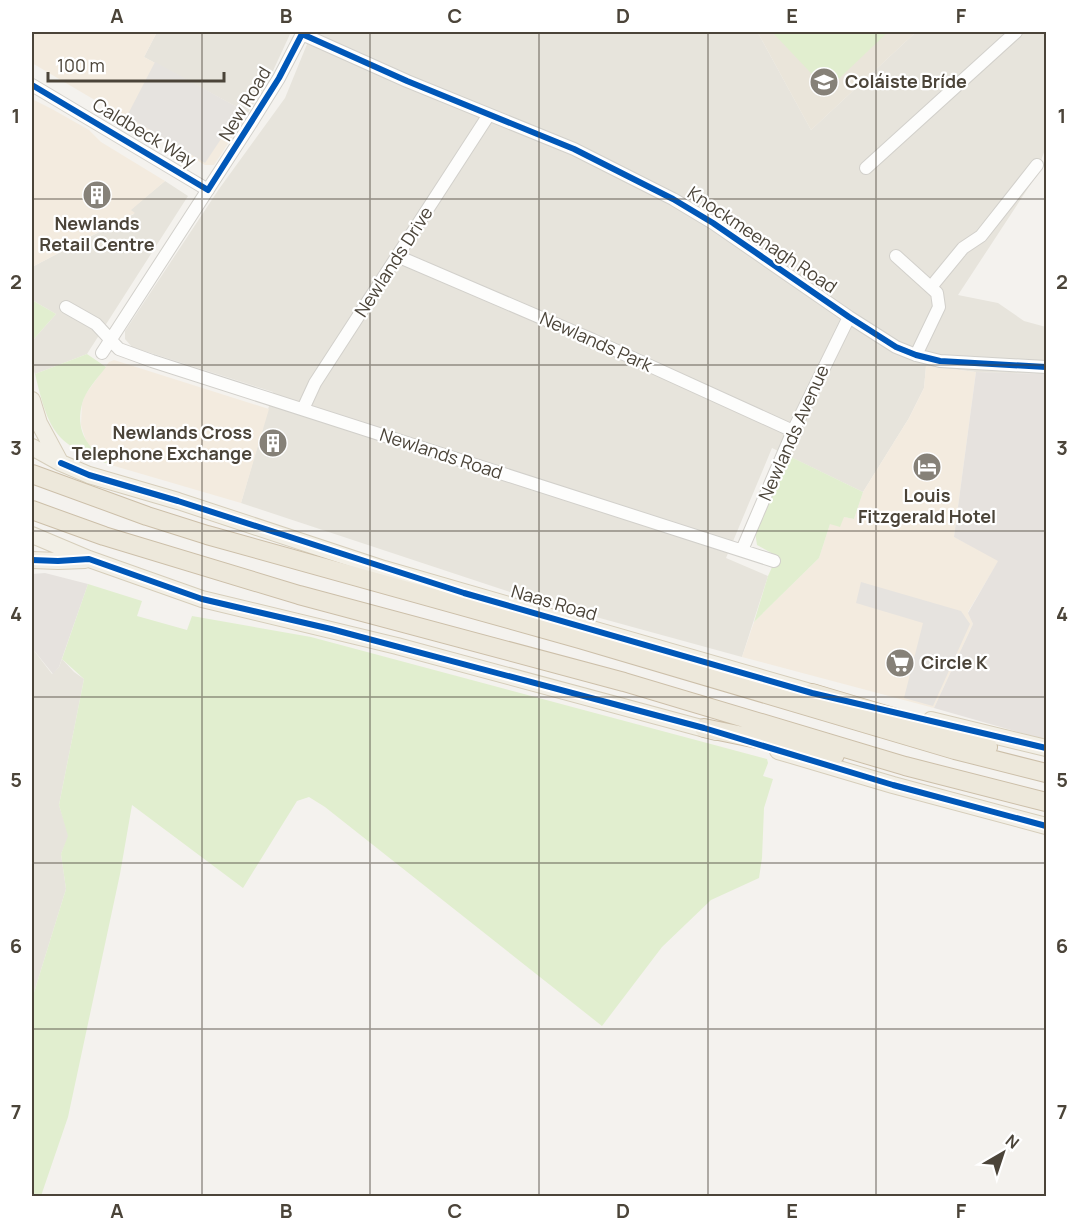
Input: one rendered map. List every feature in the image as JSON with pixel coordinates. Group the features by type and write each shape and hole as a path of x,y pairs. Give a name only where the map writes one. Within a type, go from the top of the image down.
{"highway":[{"name":"Naas Road","path":"32,474 147,516 280,557 580,639 944,747 1047,773"},
{"path":"40,513 115,540 256,582 613,679 904,766 1047,802"},
{"path":"812,693 952,735 1047,768"},
{"path":"704,728 817,753 904,766"}],"main road":[{"path":"32,400 39,423 61,463"},
{"name":"Naas Road","path":"35,451 89,475 178,501 395,572 812,693 1047,748"},
{"path":"32,535 88,559 202,599 364,638 704,728 893,785 1047,826"},
{"path":"32,560 88,559"}],"street":[{"path":"866,168 1016,32"},
{"name":"Knockmeenagh Road","path":"302,33 488,116 517,125 574,149 673,199 713,223 849,317 896,347 916,356 940,361 1047,367"},
{"name":"New Road","path":"102,353 279,78 302,33"},
{"name":"Caldbeck Way","path":"32,85 208,190"},
{"name":"Newlands Drive","path":"303,410 315,383 488,116"},
{"path":"931,287 963,248 981,236 1037,165"},
{"name":"Newlands Park","path":"397,256 593,340 793,431"},
{"path":"896,256 937,293 939,307 916,356"},
{"name":"Newlands Road","path":"66,307 96,324 119,349 152,361 774,561"},
{"name":"Newlands Avenue","path":"742,550 793,431 849,317"}],"shaded area":[{"path":"32,32 157,32 144,57 248,113 214,165 205,165 32,63"},
{"path":"157,32 291,32 272,73 248,113 144,57"},
{"path":"312,32 758,33 811,130 916,32 1046,32 1046,147 1034,179 958,295 998,303 1024,321 1046,327 1046,374 976,372 926,366 924,388 909,418 863,492 772,448 726,558 768,576 742,657 534,600 241,503 273,392 132,347 125,339 125,331 219,189 285,98"},
{"name":"Coláiste Bríde","path":"742,32 916,32 811,130 758,33"},
{"path":"155,62 248,113 230,139 223,136 205,163 127,116"},
{"path":"32,99 89,130 101,142 165,181 131,210 135,213 32,267"},
{"path":"165,181 188,196 87,354 35,374 32,365 32,341 56,314 32,300 32,267 134,214 130,210"},
{"path":"114,360 269,409 241,503 111,465 112,462 87,444 81,425 82,404 85,395 109,362"},
{"path":"926,366 976,372 954,537 999,560 968,612 973,624 934,708 742,657 754,622 819,558 830,524 844,517 854,519 863,492 909,418 924,388"},
{"path":"976,372 1046,374 1046,740 934,708 973,624 968,613 998,561 954,537"},
{"path":"45,573 88,584 59,667 53,674 32,648 32,574"},
{"path":"861,582 961,611 970,624 933,706 904,698 923,623 856,603"},
{"path":"32,648 52,674 59,667 62,659 84,679 59,805 69,836 61,854 66,889 32,999"}],"green space":[{"path":"772,32 888,32 827,90"},
{"path":"32,300 56,314 32,341"},
{"path":"87,354 106,367 84,399 80,423 90,446 112,462 111,465 77,450 57,433 45,409 35,374"},
{"path":"791,457 863,492 854,519 844,517 840,527 830,524 819,558 754,622 768,576 777,556 757,545 755,532"},
{"path":"88,584 142,601 137,616 187,630 192,616 311,637 767,759 768,763 763,776 773,779 764,808 759,878 711,900 662,947 602,1026 325,807 309,797 297,801 243,888 132,805 120,874 68,1117 41,1196 32,1196 32,999 66,889 61,854 68,836 59,805 84,679 62,659"}],"cycle path":[{"path":"32,85 208,190 279,78 303,32"},
{"path":"302,34 407,81 574,149 673,199 713,223 896,347 940,361 1046,367"},
{"path":"61,463 89,475 178,501 464,593 812,693 1046,748"},
{"path":"32,560 89,559 202,599 331,629 704,728 893,785 1046,826"}],"place":[{"name":"Coláiste Bríde","path":"824,82"},
{"name":"Newlands Retail Centre","path":"97,195"},
{"name":"Newlands Cross Telephone Exchange","path":"273,443"},
{"name":"Louis Fitzgerald Hotel","path":"927,467"},
{"name":"Circle K","path":"900,663"}]}
